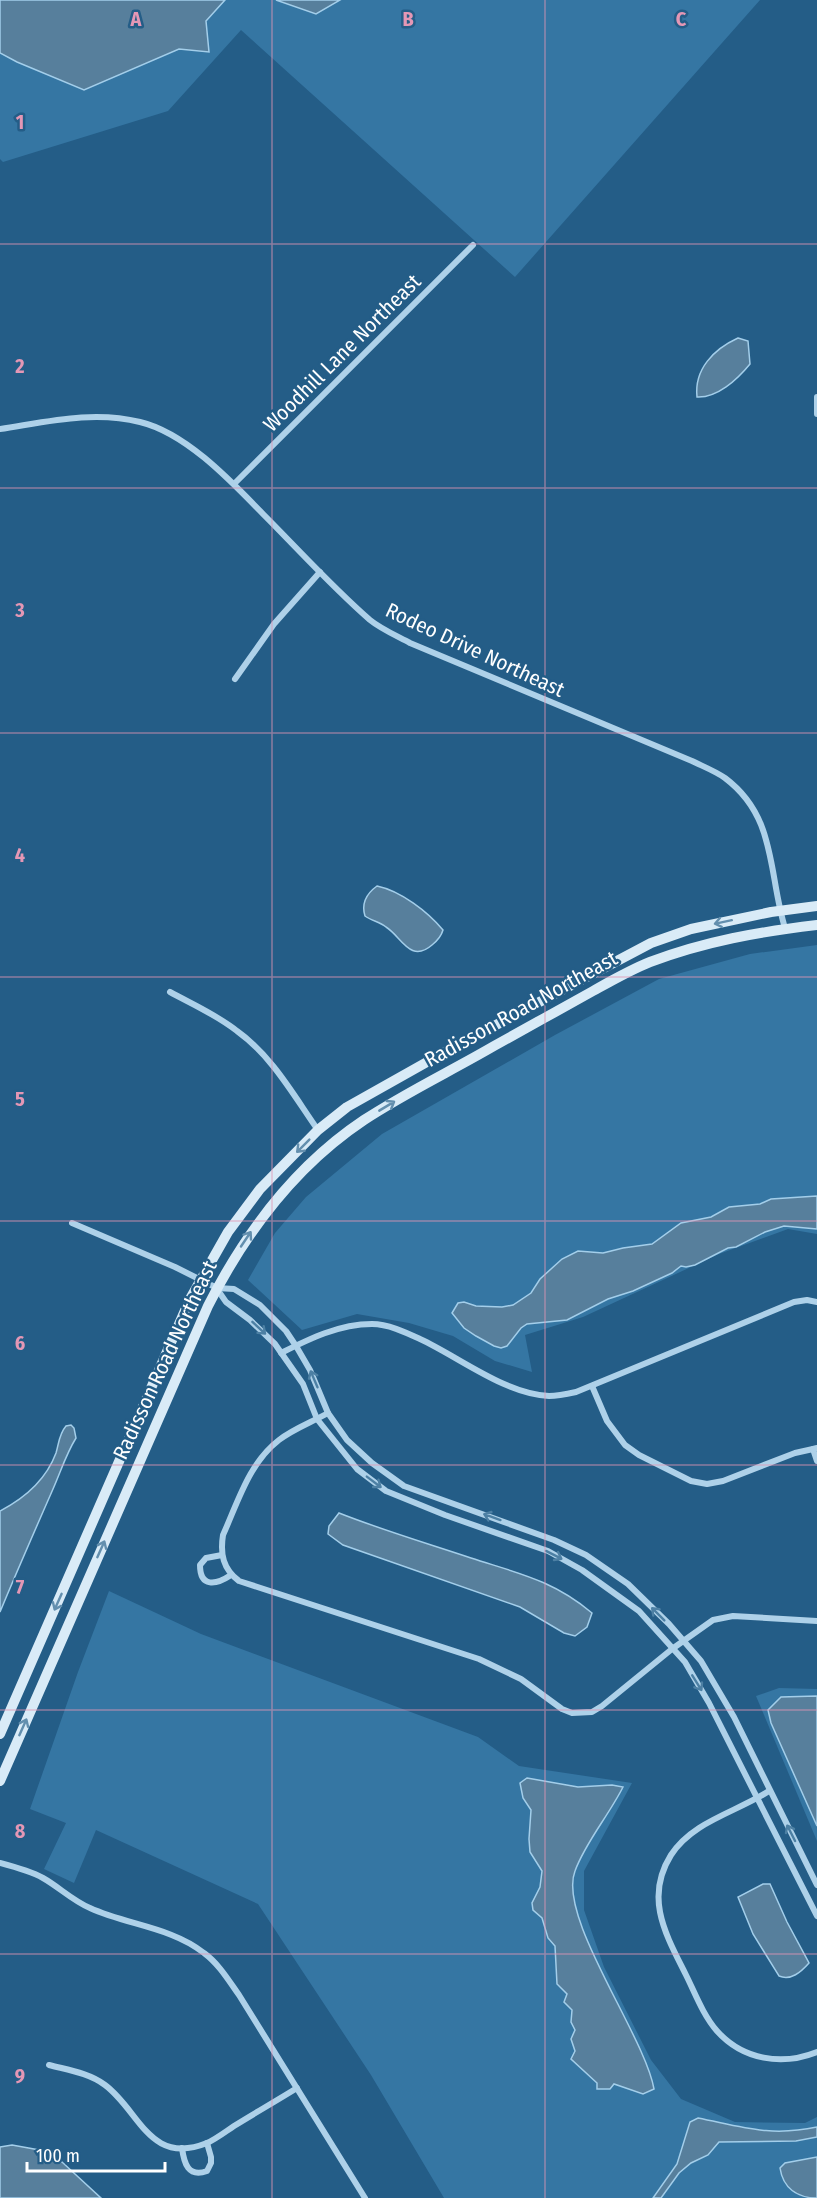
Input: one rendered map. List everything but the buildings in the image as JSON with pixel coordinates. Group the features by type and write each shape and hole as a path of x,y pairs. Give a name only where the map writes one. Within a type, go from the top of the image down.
{"main road":[{"name":"Radisson Road Northeast","path":"0,1734 200,1280 228,1232 260,1189 318,1130 347,1107 443,1053 651,943 691,929 817,906"},
{"name":"Radisson Road Northeast","path":"0,1781 217,1288 249,1235 275,1201 312,1162 363,1121 413,1090 607,983 648,963 708,943 761,931 817,925"}],"street":[{"name":"Woodhill Lane Northeast","path":"234,484 473,245"},
{"path":"817,397 817,414"},
{"name":"Rodeo Drive Northeast","path":"0,429 85,415 141,422 186,444 234,484 372,622 410,643 692,761 724,777 747,798 758,815 769,843 785,928"},
{"path":"235,679 274,624 320,572"},
{"path":"170,992 220,1020 251,1042 270,1063 318,1130"},
{"path":"72,1223 175,1267 217,1288 234,1289 260,1305 286,1331 296,1346 310,1370 328,1413 347,1440 372,1463 404,1486 554,1540 586,1555 628,1584 701,1661 734,1717 817,1886"},
{"path":"217,1288 226,1302 263,1331 281,1353 303,1384 317,1419 357,1469 386,1491 445,1515 548,1551 582,1570 639,1611 685,1662 709,1703 817,1916"},
{"path":"281,1353 326,1332 351,1325 375,1324 404,1332 445,1351 496,1380 529,1394 550,1396 576,1392 592,1386 794,1302 807,1300 817,1302"},
{"path":"592,1386 607,1421 625,1445 639,1455 691,1481 707,1484 723,1482 795,1453 815,1449 817,1461"},
{"path":"328,1413 281,1438 270,1447 253,1469 223,1536 222,1555 231,1575 249,1586 495,1666 520,1679 562,1709 572,1713 592,1712 682,1641 713,1620 733,1616 817,1621"},
{"path":"222,1555 207,1558 200,1565 200,1573 205,1581 212,1584 231,1575"},
{"path":"769,1791 702,1826 680,1844 671,1856 661,1883 659,1903 661,1923 709,2019 726,2039 746,2052 772,2059 799,2058 817,2052"},
{"path":"0,1863 27,1870 44,1878 87,1907 124,1922 183,1939 217,1964 239,1995 365,2198"},
{"path":"49,2065 93,2077 114,2093 152,2138 169,2147 182,2148 207,2143 297,2088"},
{"path":"182,2148 186,2167 190,2171 201,2173 207,2171 211,2163 207,2143"}],"shaded area":[{"path":"0,0 760,0 515,277 241,30 168,111 3,162 0,159"},
{"path":"0,0 225,0 206,21 209,52 179,49 84,90 0,53"},
{"path":"276,0 340,0 316,14"},
{"path":"738,338 748,341 750,364 726,387 712,395 697,397 699,378 707,361 721,348"},
{"path":"377,886 404,897 430,916 443,930 437,940 424,950 412,950 384,925 365,916 365,899"},
{"path":"817,945 817,1234 788,1229 719,1254 583,1317 525,1335 532,1372 495,1361 453,1336 409,1323 357,1314 302,1330 248,1280 275,1233 306,1197 382,1134 555,1035 659,979 750,954"},
{"path":"817,1196 817,1229 784,1226 765,1232 695,1265 681,1266 672,1273 633,1291 608,1299 567,1320 527,1324 507,1346 501,1348 464,1328 452,1313 458,1303 464,1302 476,1306 513,1305 531,1293 540,1279 562,1259 578,1251 603,1253 652,1244 681,1223 711,1217 729,1207 760,1204 771,1199"},
{"path":"71,1425 76,1438 66,1456 0,1612 0,1511 26,1494 47,1472 62,1432 66,1426"},
{"path":"339,1513 549,1585 592,1613 587,1627 575,1636 564,1633 520,1607 343,1545 328,1534 329,1526"},
{"path":"109,1591 201,1634 478,1737 519,1766 632,1783 584,1871 584,1910 604,1967 651,2060 681,2099 735,2122 805,2123 817,2117 817,2198 444,2198 371,2075 258,1904 96,1830 74,1883 44,1869 66,1823 30,1809"},
{"path":"779,1688 817,1689 817,1841 756,1696"},
{"path":"817,1696 817,1826 771,1723 768,1710 781,1697"},
{"path":"527,1778 578,1787 612,1785 623,1787 579,1860 575,1871 573,1891 578,1917 590,1946 647,2066 654,2089 643,2094 614,2084 610,2089 597,2089 597,2083 571,2059 575,2051 571,2039 575,2030 571,2022 572,2010 564,2002 567,1994 557,1984 555,1946 548,1938 542,1918 533,1910 532,1903 540,1887 542,1871 530,1852 531,1810 523,1798 520,1783"},
{"path":"763,1884 770,1884 809,1963 792,1976 779,1976 753,1934 738,1897"},
{"path":"698,2118 771,2131 817,2127 817,2137 796,2141 719,2142 708,2155 691,2163 679,2173 661,2198 653,2198 677,2164 690,2122"},
{"path":"12,2145 45,2151 62,2162 101,2198 0,2198 0,2147"},
{"path":"817,2157 817,2198 797,2194 784,2181 780,2168 785,2163"}]}
